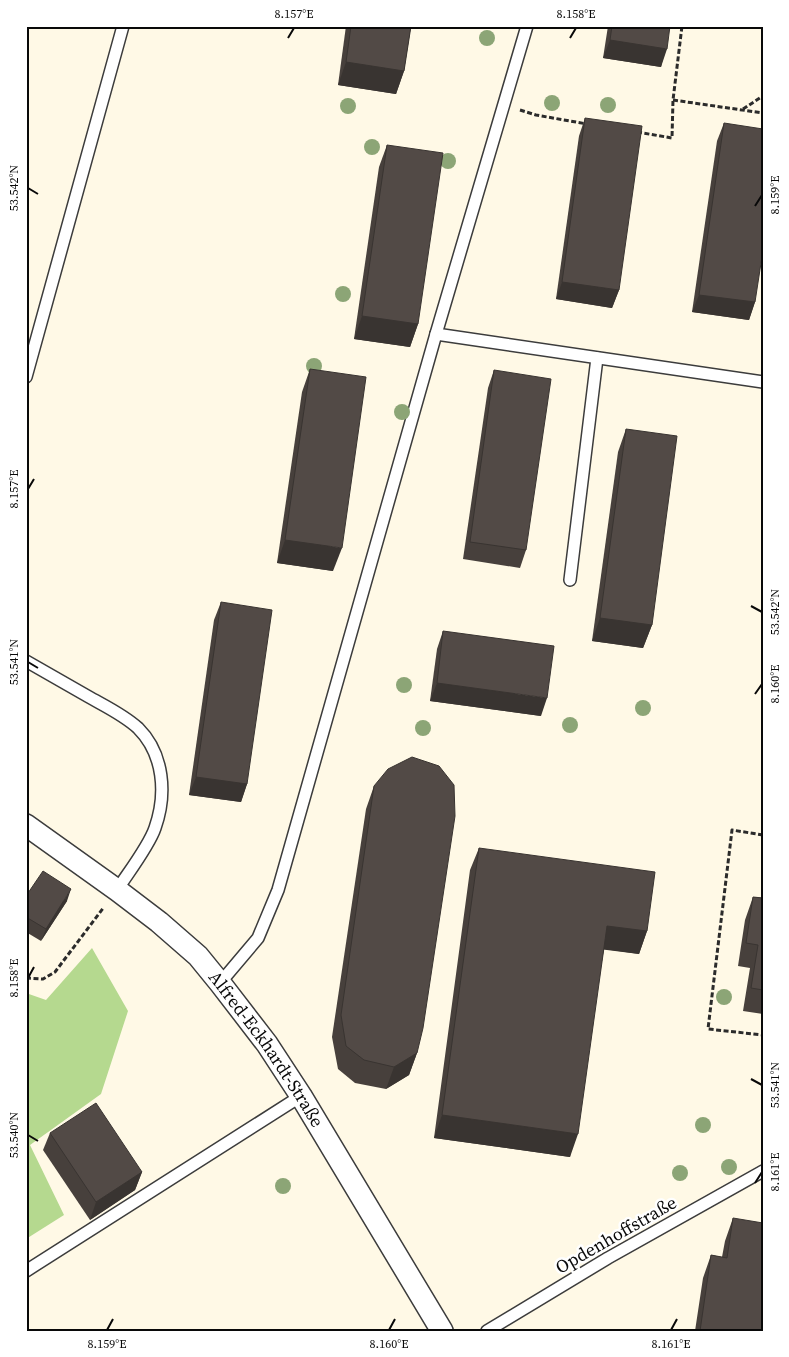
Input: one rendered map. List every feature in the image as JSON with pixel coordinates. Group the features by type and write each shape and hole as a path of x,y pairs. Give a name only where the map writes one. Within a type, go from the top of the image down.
{"street":[{"name":"Alfred-Eckhardt-Straße","path":"26,825 117,890 159,922 198,956 267,1044 301,1096 442,1331"}],"lane":[{"path":"26,377 123,26"},
{"path":"220,983 258,938 278,890 436,334 527,26"},
{"path":"436,334 763,382"},
{"path":"570,580 597,358"},
{"path":"26,661 118,714 137,728 151,745 159,765 163,786 161,807 155,830 117,890"},
{"path":"26,1271 301,1096"},
{"name":"Opdenhoffstraße","path":"487,1331 608,1258 763,1171"}],"path":[{"path":"633,132 672,138 673,100 682,26"},
{"path":"742,110 763,96"},
{"path":"673,100 763,113"},
{"path":"505,105 536,115 594,125"},
{"path":"763,835 732,830 708,1029 763,1035"},
{"path":"26,978 43,979 55,972 117,890"}],"green space":[{"path":"92,948 128,1011 101,1094 30,1145 64,1215 26,1239 26,993 46,1000"}],"building":[{"path":"351,26 411,26 404,71 346,62"},
{"path":"612,26 670,26 667,49 610,40"},
{"path":"585,118 642,126 619,290 562,282"},
{"path":"724,123 763,129 763,250 755,302 699,295"},
{"path":"387,145 443,153 418,324 362,316"},
{"path":"310,369 366,377 342,548 285,540"},
{"path":"494,370 551,379 526,550 470,542"},
{"path":"626,429 677,436 652,625 600,618"},
{"path":"221,602 272,610 247,784 196,777"},
{"path":"443,631 554,646 547,698 437,683"},
{"path":"412,757 439,766 454,785 455,816 423,1028 417,1053 394,1067 364,1060 346,1046 341,1015 374,786 388,769"},
{"path":"479,848 655,872 647,931 607,926 578,1134 442,1115"},
{"path":"43,871 71,889 46,929 26,917 26,896"},
{"path":"753,897 763,898 763,990 751,988 758,945 746,943"},
{"path":"96,1103 142,1172 96,1202 50,1133"},
{"path":"733,1218 763,1223 763,1331 700,1331 711,1255 727,1258"}]}
